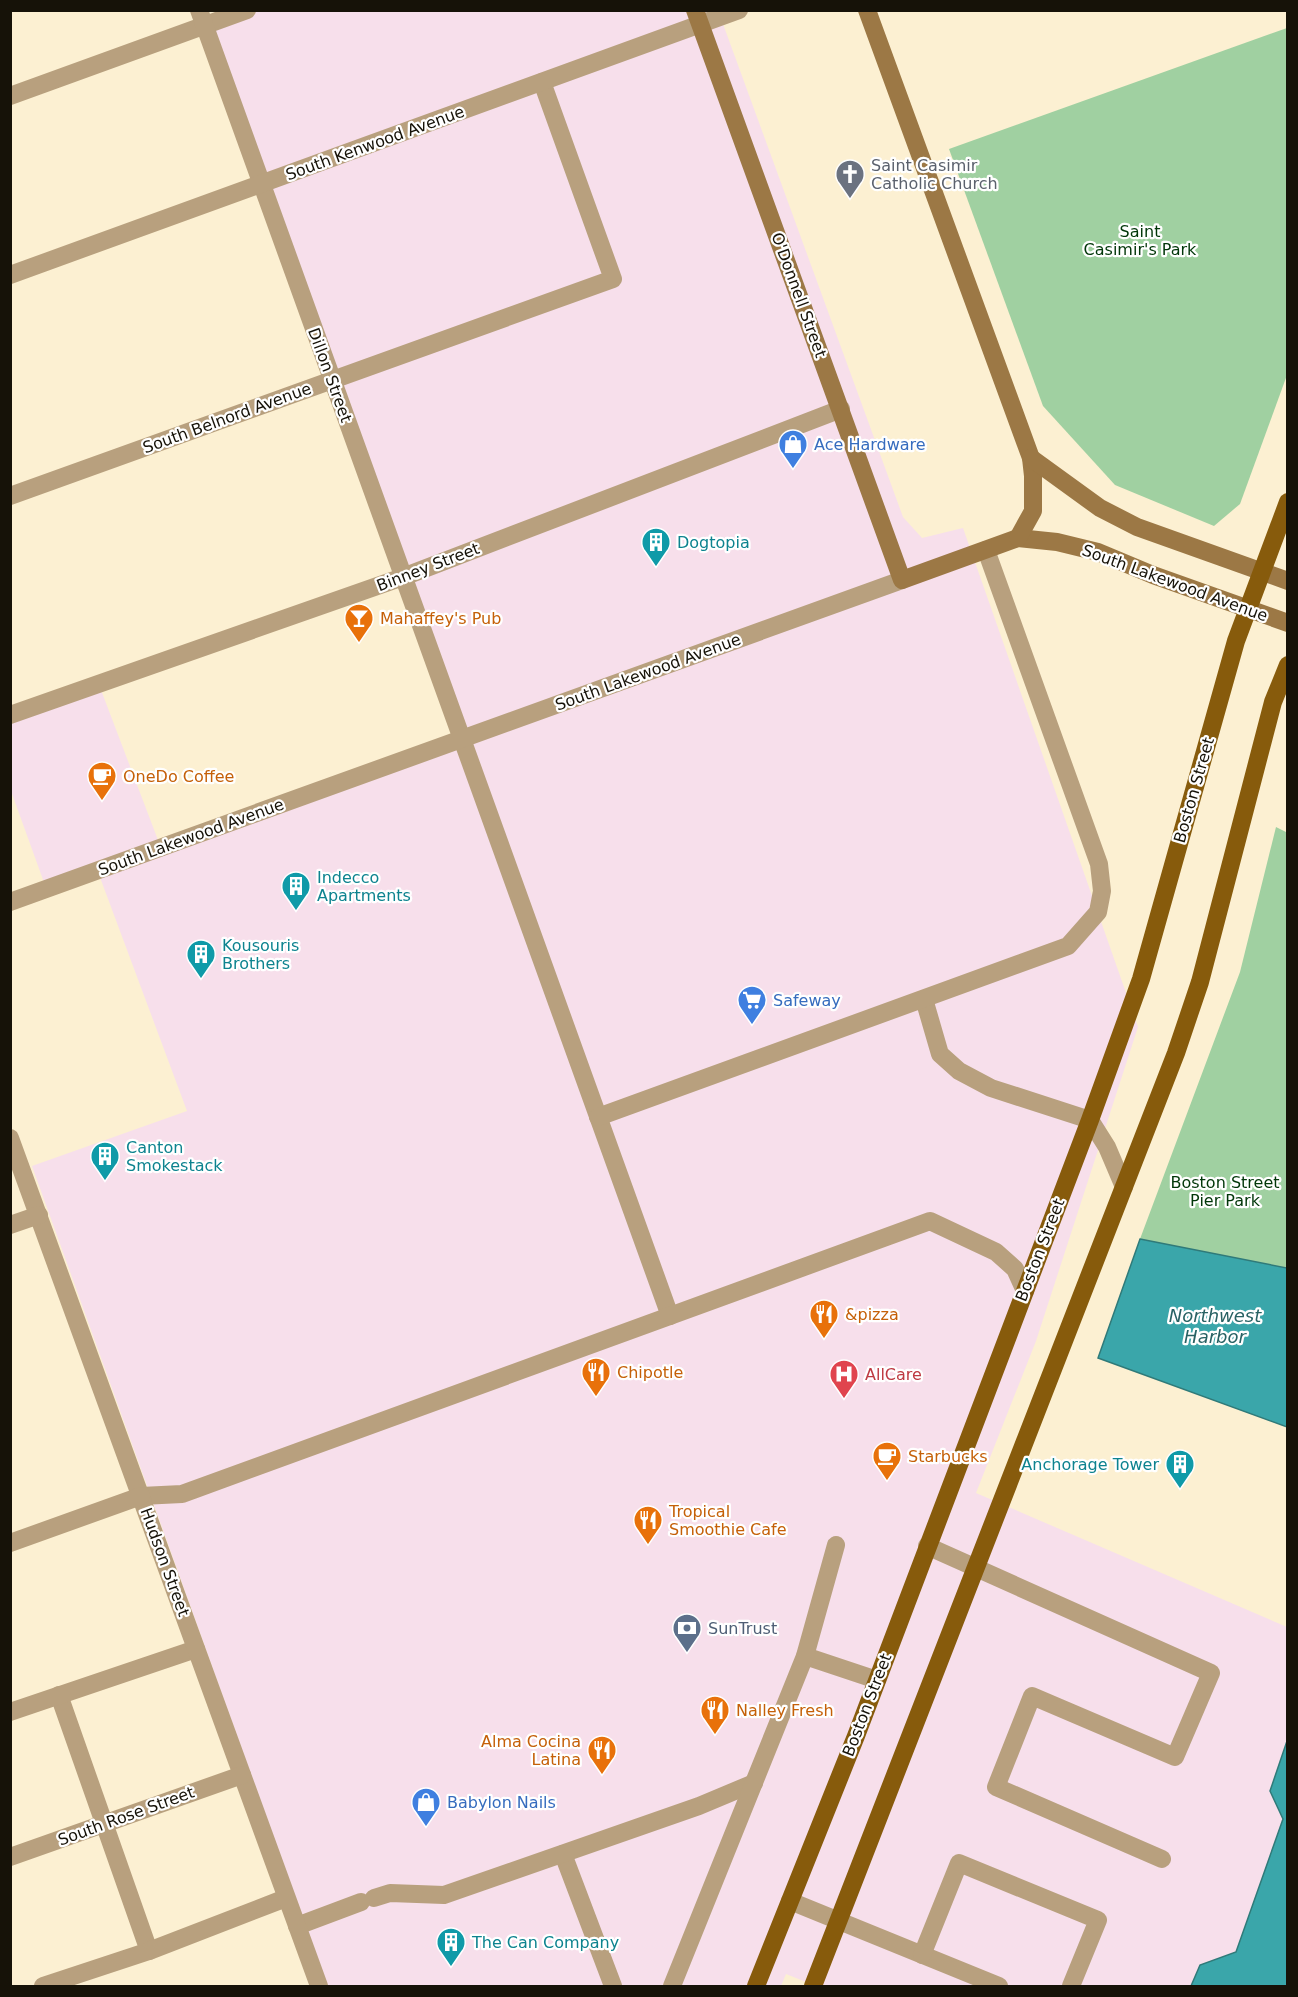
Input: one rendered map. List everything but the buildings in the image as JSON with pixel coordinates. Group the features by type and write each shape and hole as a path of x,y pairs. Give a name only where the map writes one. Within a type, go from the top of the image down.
{"main road":[{"name":"Boston Street","path":"756,1986 877,1680 1090,1120 1141,979 1236,641 1287,502"},
{"path":"813,1986 1176,1053 1200,982 1270,712 1287,665"}],"street":[{"path":"10,96 201,18 247,10"},
{"name":"South Kenwood Avenue","path":"10,275 542,82 697,18 739,10"},
{"path":"867,10 1031,458 1033,511 1018,537"},
{"name":"Dillon Street","path":"201,18 670,1316"},
{"name":"O'Donnell Street","path":"697,18 902,580"},
{"name":"South Belnord Avenue","path":"10,496 613,279 542,82"},
{"name":"Binney Street","path":"10,715 403,577 841,409"},
{"path":"1031,458 1101,508 1137,527 1287,581"},
{"name":"South Lakewood Avenue","path":"10,902 1018,537 1057,542 1098,552 1287,623"},
{"path":"598,1117 1068,946 1098,912 1102,891 1099,864 986,550"},
{"path":"924,999 940,1054 959,1071 991,1088 1090,1120 1107,1147 1124,1187"},
{"name":"Hudson Street","path":"10,1138 39,1215 135,1498 196,1649 319,1986"},
{"path":"10,1225 39,1215"},
{"path":"10,1543 135,1498 182,1494 930,1221 996,1252 1015,1269 1025,1291"},
{"path":"672,1986 805,1656 836,1545"},
{"path":"927,1546 1211,1673 1175,1757 1032,1696 996,1787 1162,1858"},
{"path":"10,1712 196,1649"},
{"path":"805,1656 877,1680"},
{"path":"59,1695 149,1951"},
{"name":"South Rose Street","path":"10,1857 242,1775"},
{"path":"297,1926 390,1893 444,1895 699,1806 754,1783"},
{"path":"563,1854 612,1986"},
{"path":"922,1955 959,1863 1098,1920 1071,1986"},
{"path":"43,1986 149,1951 286,1898"},
{"path":"790,1901 999,1986"}],"shaded area":[{"path":"246,10 724,11 719,13 903,517 922,538 963,528 1138,1027 1036,1341 976,1493 1287,1627 1287,1741 1270,1791 1283,1819 1236,1952 1200,1965 1191,1986 816,1986 786,1974 781,1986 327,1986 32,1166 187,1111 98,872 46,888 11,791 11,713 98,682 161,848 466,739 204,26"}],"green space":[{"name":"Saint Casimir's Park","path":"1287,28 1287,375 1240,504 1214,526 1115,485 1043,406 949,149"},
{"name":"Boston Street Pier Park","path":"1276,827 1288,833 1287,1268 1140,1239 1240,972"}],"water":[{"name":"Northwest Harbor","path":"1140,1239 1287,1268 1287,1427 1098,1358"},
{"path":"1287,1741 1287,1986 1191,1986 1200,1965 1236,1952 1283,1819 1270,1791"}],"place":[{"name":"Saint Casimir Catholic Church","path":"850,200"},
{"name":"Ace Hardware","path":"793,470"},
{"name":"Dogtopia","path":"656,568"},
{"name":"Mahaffey's Pub","path":"359,644"},
{"name":"OneDo Coffee","path":"102,802"},
{"name":"Indecco Apartments","path":"296,912"},
{"name":"Kousouris Brothers","path":"201,980"},
{"name":"Safeway","path":"752,1026"},
{"name":"Canton Smokestack","path":"105,1182"},
{"name":"&pizza","path":"824,1340"},
{"name":"Chipotle","path":"596,1398"},
{"name":"AllCare","path":"844,1400"},
{"name":"Starbucks","path":"887,1482"},
{"name":"Anchorage Tower","path":"1180,1490"},
{"name":"Tropical Smoothie Cafe","path":"648,1546"},
{"name":"SunTrust","path":"687,1654"},
{"name":"Nalley Fresh","path":"715,1736"},
{"name":"Alma Cocina Latina","path":"602,1776"},
{"name":"Babylon Nails","path":"426,1828"},
{"name":"The Can Company","path":"451,1968"}]}
